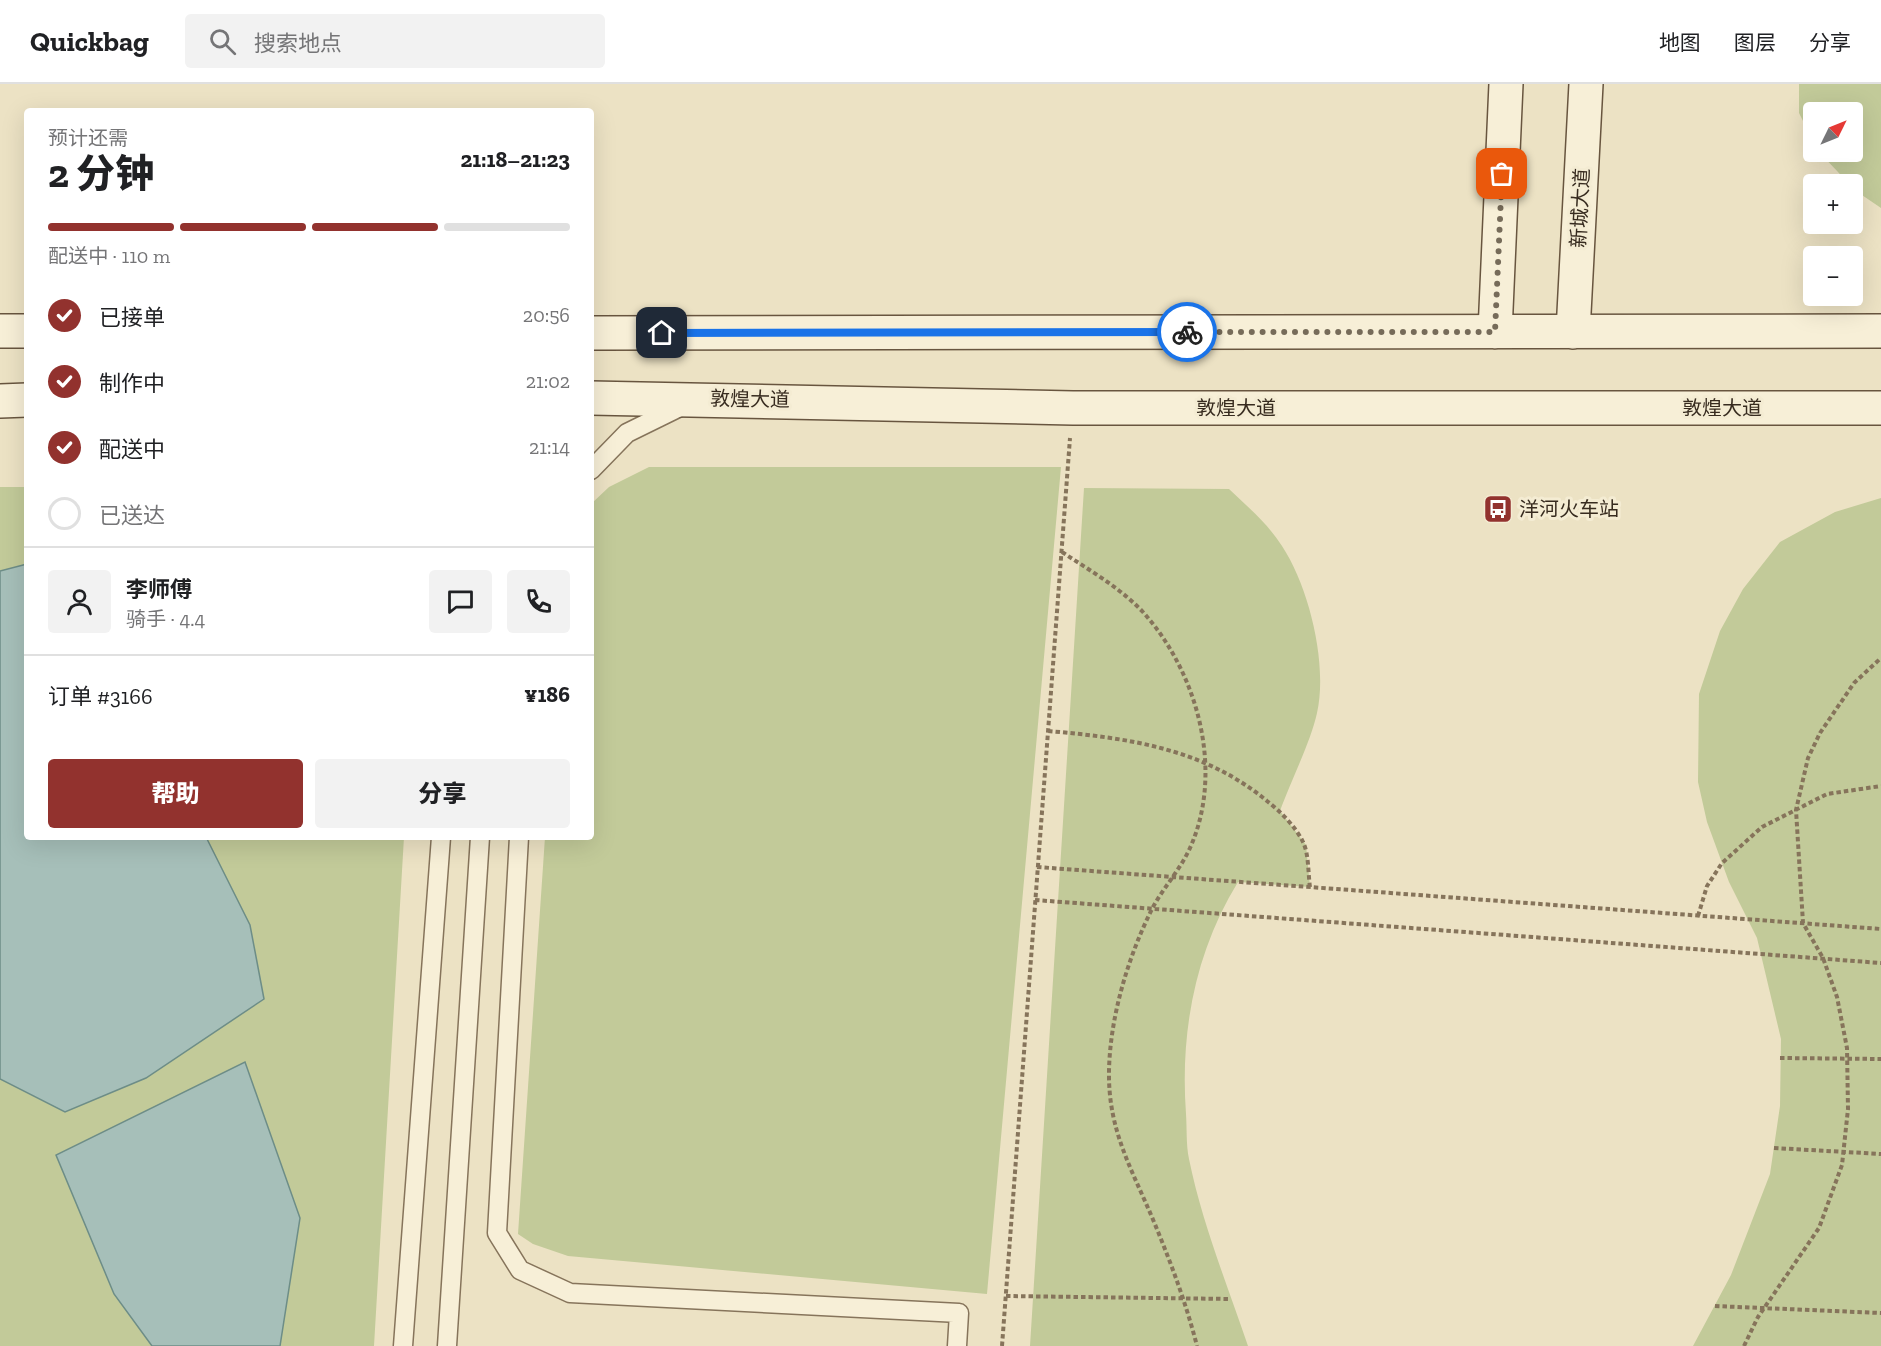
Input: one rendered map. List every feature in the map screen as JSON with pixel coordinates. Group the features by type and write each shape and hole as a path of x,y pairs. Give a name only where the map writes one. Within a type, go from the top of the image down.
{"main road":[{"path":"1495,332 1506,84"},
{"name":"新城大道","path":"1573,332 1586,84"},
{"path":"0,331 24,330"},
{"path":"594,333 1881,331"},
{"name":"敦煌大道","path":"594,398 699,398 1073,408 1881,408"},
{"path":"0,401 24,400"}],"lane":[{"path":"594,467 627,433 699,398"},
{"path":"403,1346 441,840"},
{"path":"447,1346 480,840"},
{"path":"519,840 497,1233 520,1270 570,1293 959,1313 957,1346"}],"path":[{"path":"1002,1346 1073,408"},
{"path":"1062,552 1110,583 1142,611 1175,656 1193,701 1204,738 1205,778 1201,815 1190,848 1152,908 1134,953 1117,1016 1109,1071 1113,1123 1124,1158 1153,1218 1184,1298 1197,1346"},
{"path":"1744,1346 1765,1308 1819,1228 1842,1165 1848,1109 1847,1059 1837,997 1822,958 1803,923 1796,810 1808,758 1820,733 1854,683 1881,658"},
{"path":"1048,731 1115,737 1172,749 1242,781 1280,811 1304,843 1310,887"},
{"path":"1698,916 1707,886 1722,863 1762,827 1827,794 1881,786"},
{"path":"1037,867 1881,929"},
{"path":"1035,900 1881,963"},
{"path":"1780,1058 1881,1059"},
{"path":"1774,1148 1881,1154"},
{"path":"1006,1296 1230,1299"},
{"path":"1715,1306 1881,1312"}],"green space":[{"path":"1799,84 1881,84 1881,208 1863,196 1863,174 1840,174 1828,162 1863,162 1863,102 1803,102 1803,121 1799,113"},
{"path":"649,467 1061,467 987,1294 568,1256 533,1244 518,1234 545,840 594,840 594,501 609,487"},
{"path":"0,487 24,487 24,840 404,840 374,1346 0,1346"},
{"path":"1084,488 1229,489 1264,523 1282,546 1300,582 1314,626 1320,672 1317,713 1280,811 1306,845 1310,887 1238,882 1211,936 1201,965 1188,1023 1185,1083 1189,1159 1208,1230 1248,1346 1030,1346"},
{"path":"1881,498 1881,1346 1693,1346 1731,1275 1770,1174 1780,1106 1781,1039 1757,938 1729,882 1707,822 1698,782 1699,694 1720,631 1743,589 1780,542 1835,512"}],"water":[{"path":"24,565 24,840 208,840 250,925 264,999 146,1078 65,1112 0,1079 0,571"},
{"path":"245,1062 300,1218 280,1346 152,1346 114,1294 56,1155"}],"way so far":[{"path":"1187,332 1495,332 1502,174"}],"place":[{"name":"洋河火车站","path":"1498,509"}],"route":[{"path":"662,333 1187,332"}]}
